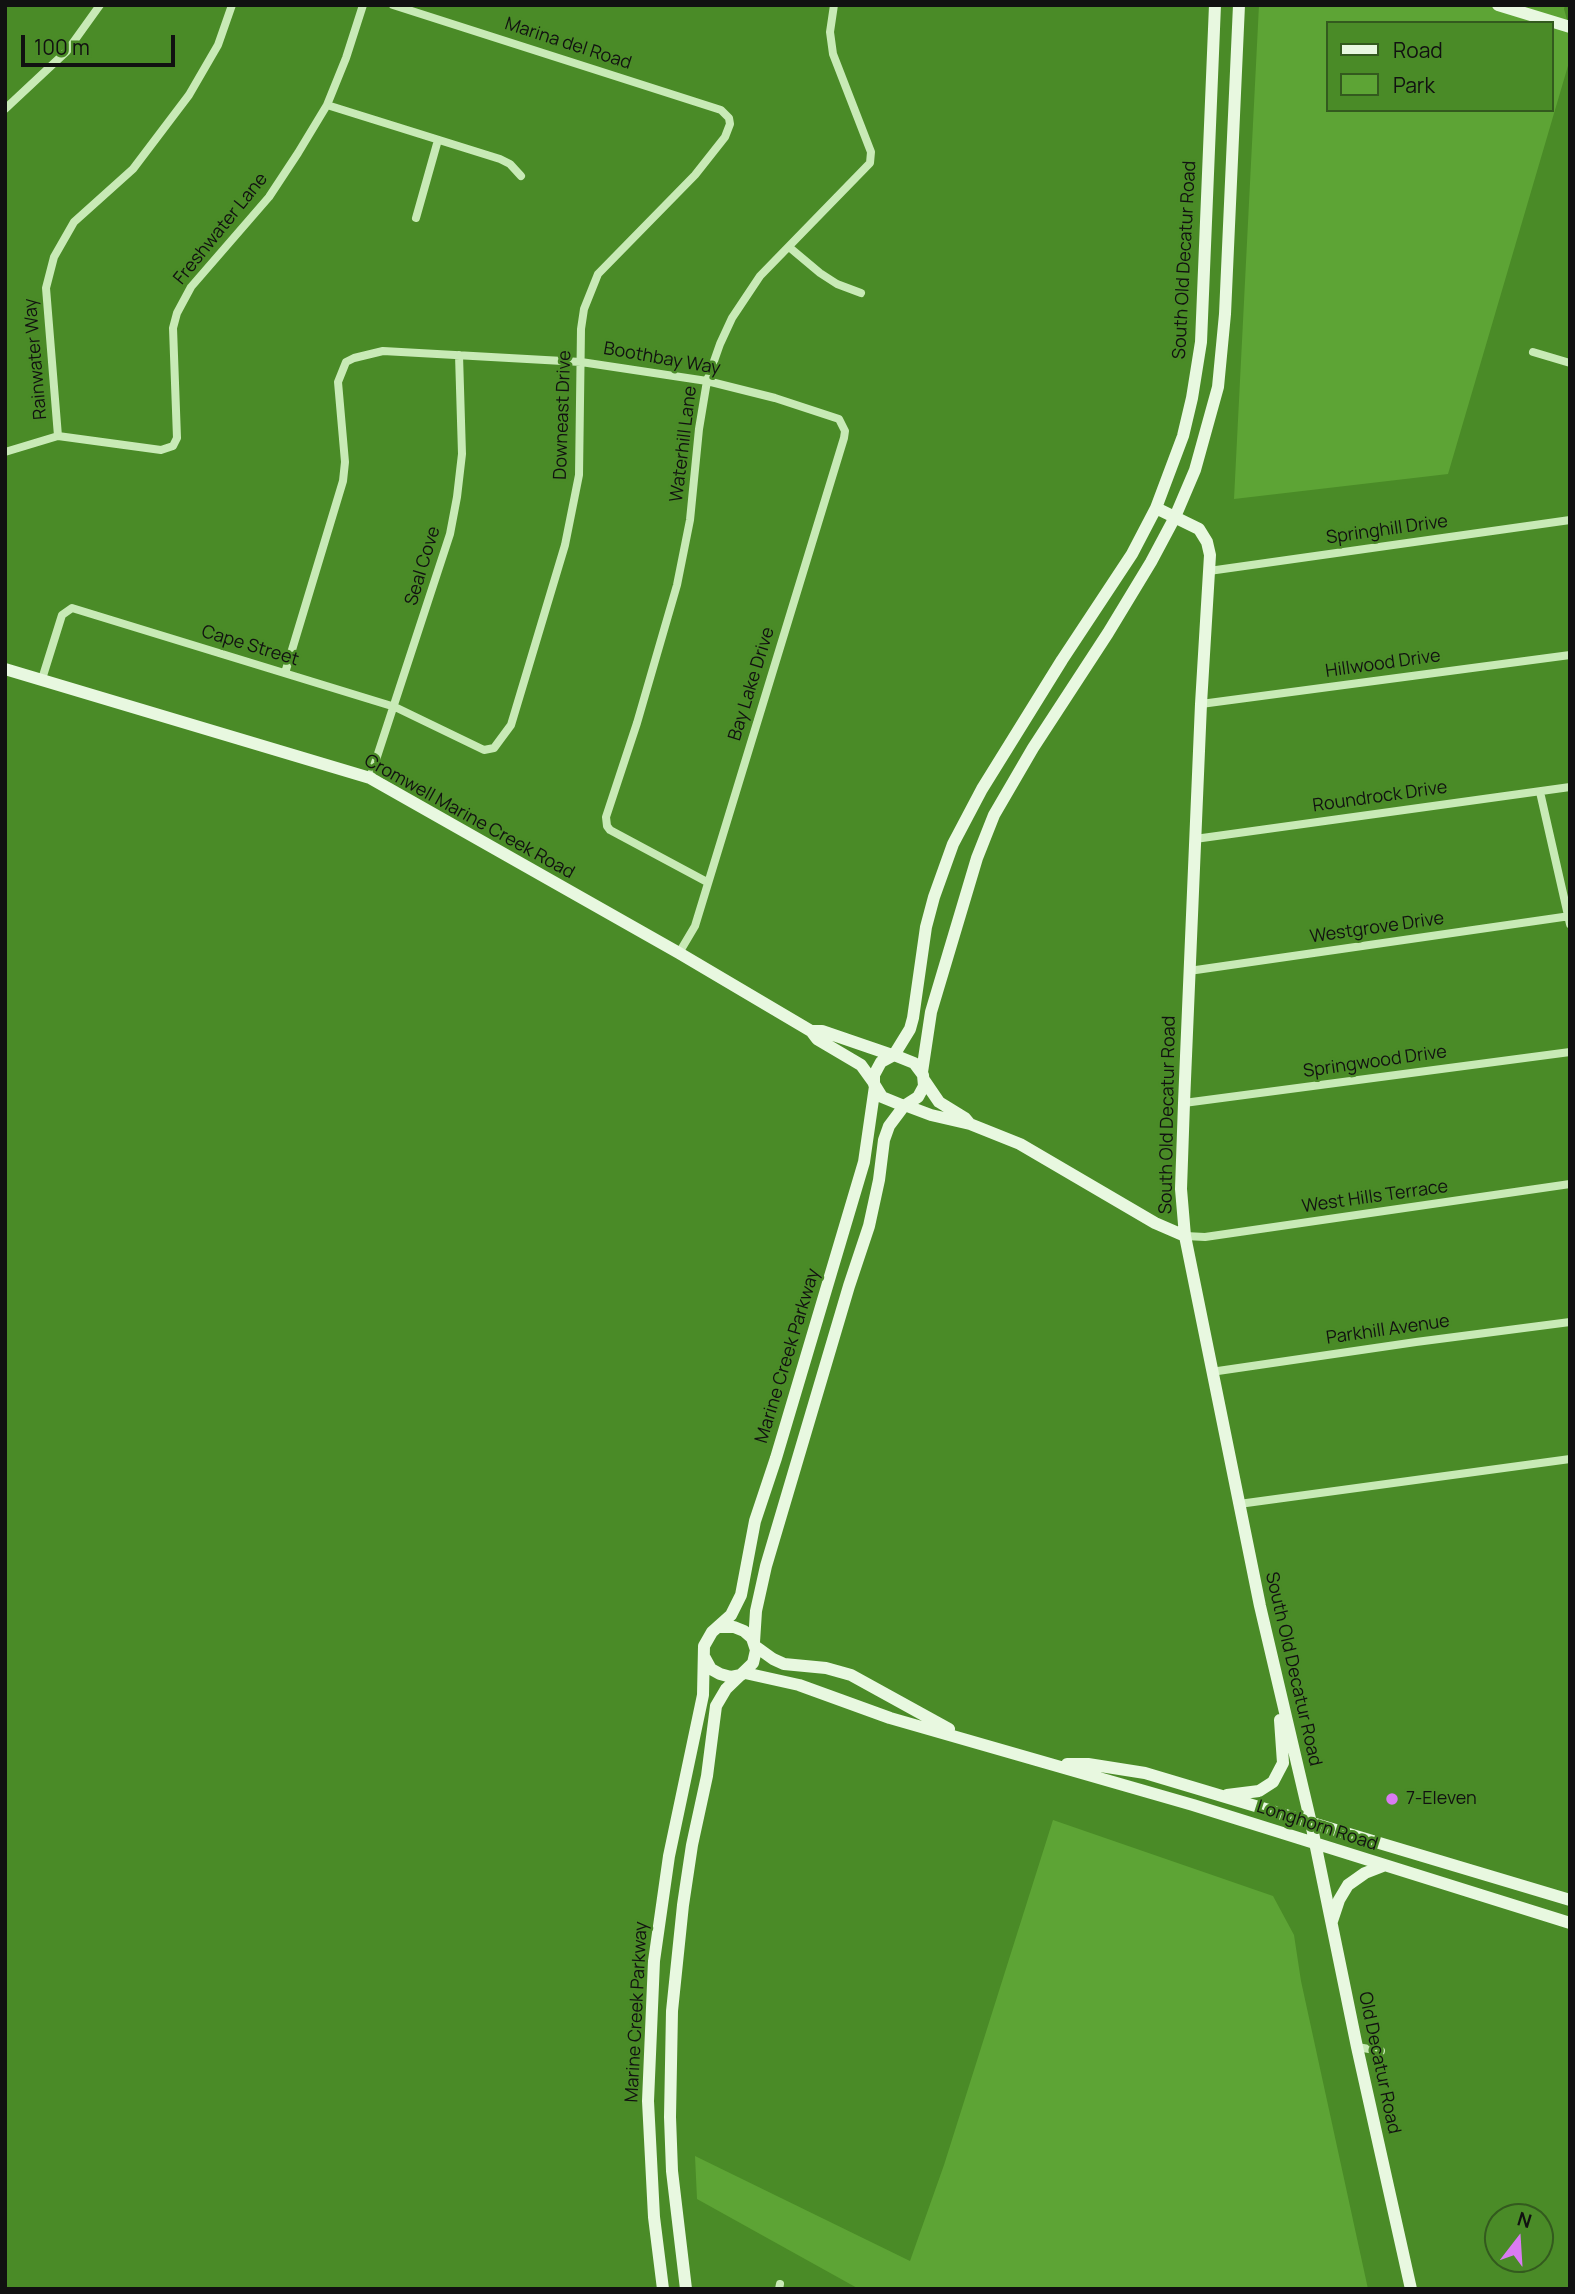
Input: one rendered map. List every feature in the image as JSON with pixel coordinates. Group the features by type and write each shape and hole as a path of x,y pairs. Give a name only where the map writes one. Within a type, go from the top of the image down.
{"main road":[{"name":"South Old Decatur Road","path":"893,1055 907,1035 913,1018 920,958 934,897 953,844 982,789 1132,554 1156,508 1183,436 1201,342 1215,5"},
{"path":"755,1644 749,1634 739,1628 718,1627 707,1639 704,1657 711,1668 731,1677 743,1674 755,1660 757,1607 766,1566 869,1226 880,1180 884,1140 889,1126 905,1106 918,1097 931,1012 977,858 1002,801 1032,748 1108,633 1175,517 1195,470 1218,387 1225,314 1239,5"},
{"path":"1498,5 1550,21"},
{"path":"1206,191 1232,192"},
{"path":"1156,508 1175,517"},
{"name":"South Old Decatur Road","path":"1175,517 1199,529 1204,535 1210,555 1184,1103 1181,1189 1185,1236 1239,1504 1315,1844"},
{"name":"Cromwell Marine Creek Road","path":"5,669 370,778 680,953 811,1031 817,1039 861,1065 875,1084"},
{"path":"982,789 1002,801"},
{"name":"Cromwell Marine Creek Road","path":"811,1031 822,1031 893,1055"},
{"path":"970,1124 939,1102 909,1059 893,1055 878,1066 875,1084 882,1097 930,1115 970,1124 1020,1144 1155,1223 1185,1236"},
{"name":"Marine Creek Parkway","path":"718,1627 738,1606 745,1583 747,1557 755,1521 864,1162 875,1084"},
{"path":"1222,1796 1259,1791 1273,1782 1283,1763 1284,1751 1269,1640"},
{"name":"Longhorn Road","path":"755,1644 773,1659 785,1664 826,1668 852,1675 964,1738"},
{"name":"Marine Creek Parkway","path":"663,2289 654,2217 648,2101 654,1961 669,1856 703,1695 704,1657"},
{"name":"Marine Creek Parkway","path":"685,2289 672,2171 672,2011 683,1905 692,1845 709,1765 716,1706 726,1689 743,1674"},
{"name":"Longhorn Road","path":"743,1674 799,1685 890,1718 1193,1805 1570,1923"},
{"name":"Longhorn Road","path":"1052,1765 1088,1764 1145,1773 1570,1900"},
{"name":"Old Decatur Road","path":"1315,1844 1411,2289"},
{"path":"1332,1921 1339,1900 1348,1885 1365,1873 1383,1866"}],"street":[{"path":"5,109 67,51 100,5"},
{"name":"Rainwater Way","path":"58,436 46,288 54,257 74,222 132,169 189,94 218,45 232,5"},
{"name":"Freshwater Lane","path":"58,436 161,450 173,446 177,438 173,328 177,313 191,287 269,197 327,105 363,5"},
{"name":"Marina del Road","path":"393,5 721,110 729,118"},
{"name":"Waterhill Lane","path":"707,882 610,830 606,821 677,585 690,520 699,429 707,381 732,318 761,276 870,163 871,152 833,54 830,32 834,5"},
{"path":"327,105 500,159 510,164 521,176"},
{"name":"Downeast Drive","path":"489,750 511,726 565,545 579,475 584,309 598,274 695,176 725,137 730,124 729,118"},
{"path":"416,218 439,140"},
{"path":"789,247 837,284 862,293"},
{"name":"Boothbay Way","path":"285,673 343,481 345,462 338,382 346,362 367,353 383,351 581,362 707,381 775,398 834,416 842,422"},
{"path":"1533,352 1570,363"},
{"name":"Seal Cove","path":"370,778 450,534 462,454 459,355"},
{"name":"Bay Lake Drive","path":"680,953 695,926 844,438 842,422"},
{"path":"5,452 58,436"},
{"name":"Springhill Drive","path":"1209,571 1570,520"},
{"name":"Cape Street","path":"42,679 62,615 72,608 395,707 477,748 489,750"},
{"name":"Hillwood Drive","path":"1201,704 1570,655"},
{"name":"Roundrock Drive","path":"1195,839 1570,787"},
{"path":"1540,792 1569,919"},
{"name":"Westgrove Drive","path":"1189,971 1569,919"},
{"name":"Springwood Drive","path":"1184,1103 1570,1052"},
{"name":"West Hills Terrace","path":"1185,1236 1217,1236 1570,1184"},
{"name":"Parkhill Avenue","path":"1211,1372 1570,1322"},
{"path":"1239,1504 1570,1459"},
{"path":"1357,2047 1381,2052"}],"green space":[{"path":"1259,5 1565,5 1570,30 1570,59 1448,474 1234,499"},
{"path":"1053,1820 1273,1896 1294,1935 1301,1981 1368,2289 859,2289 697,2199 695,2156 910,2261 944,2165"}],"place":[{"name":"7-Eleven","path":"1392,1799"}]}
